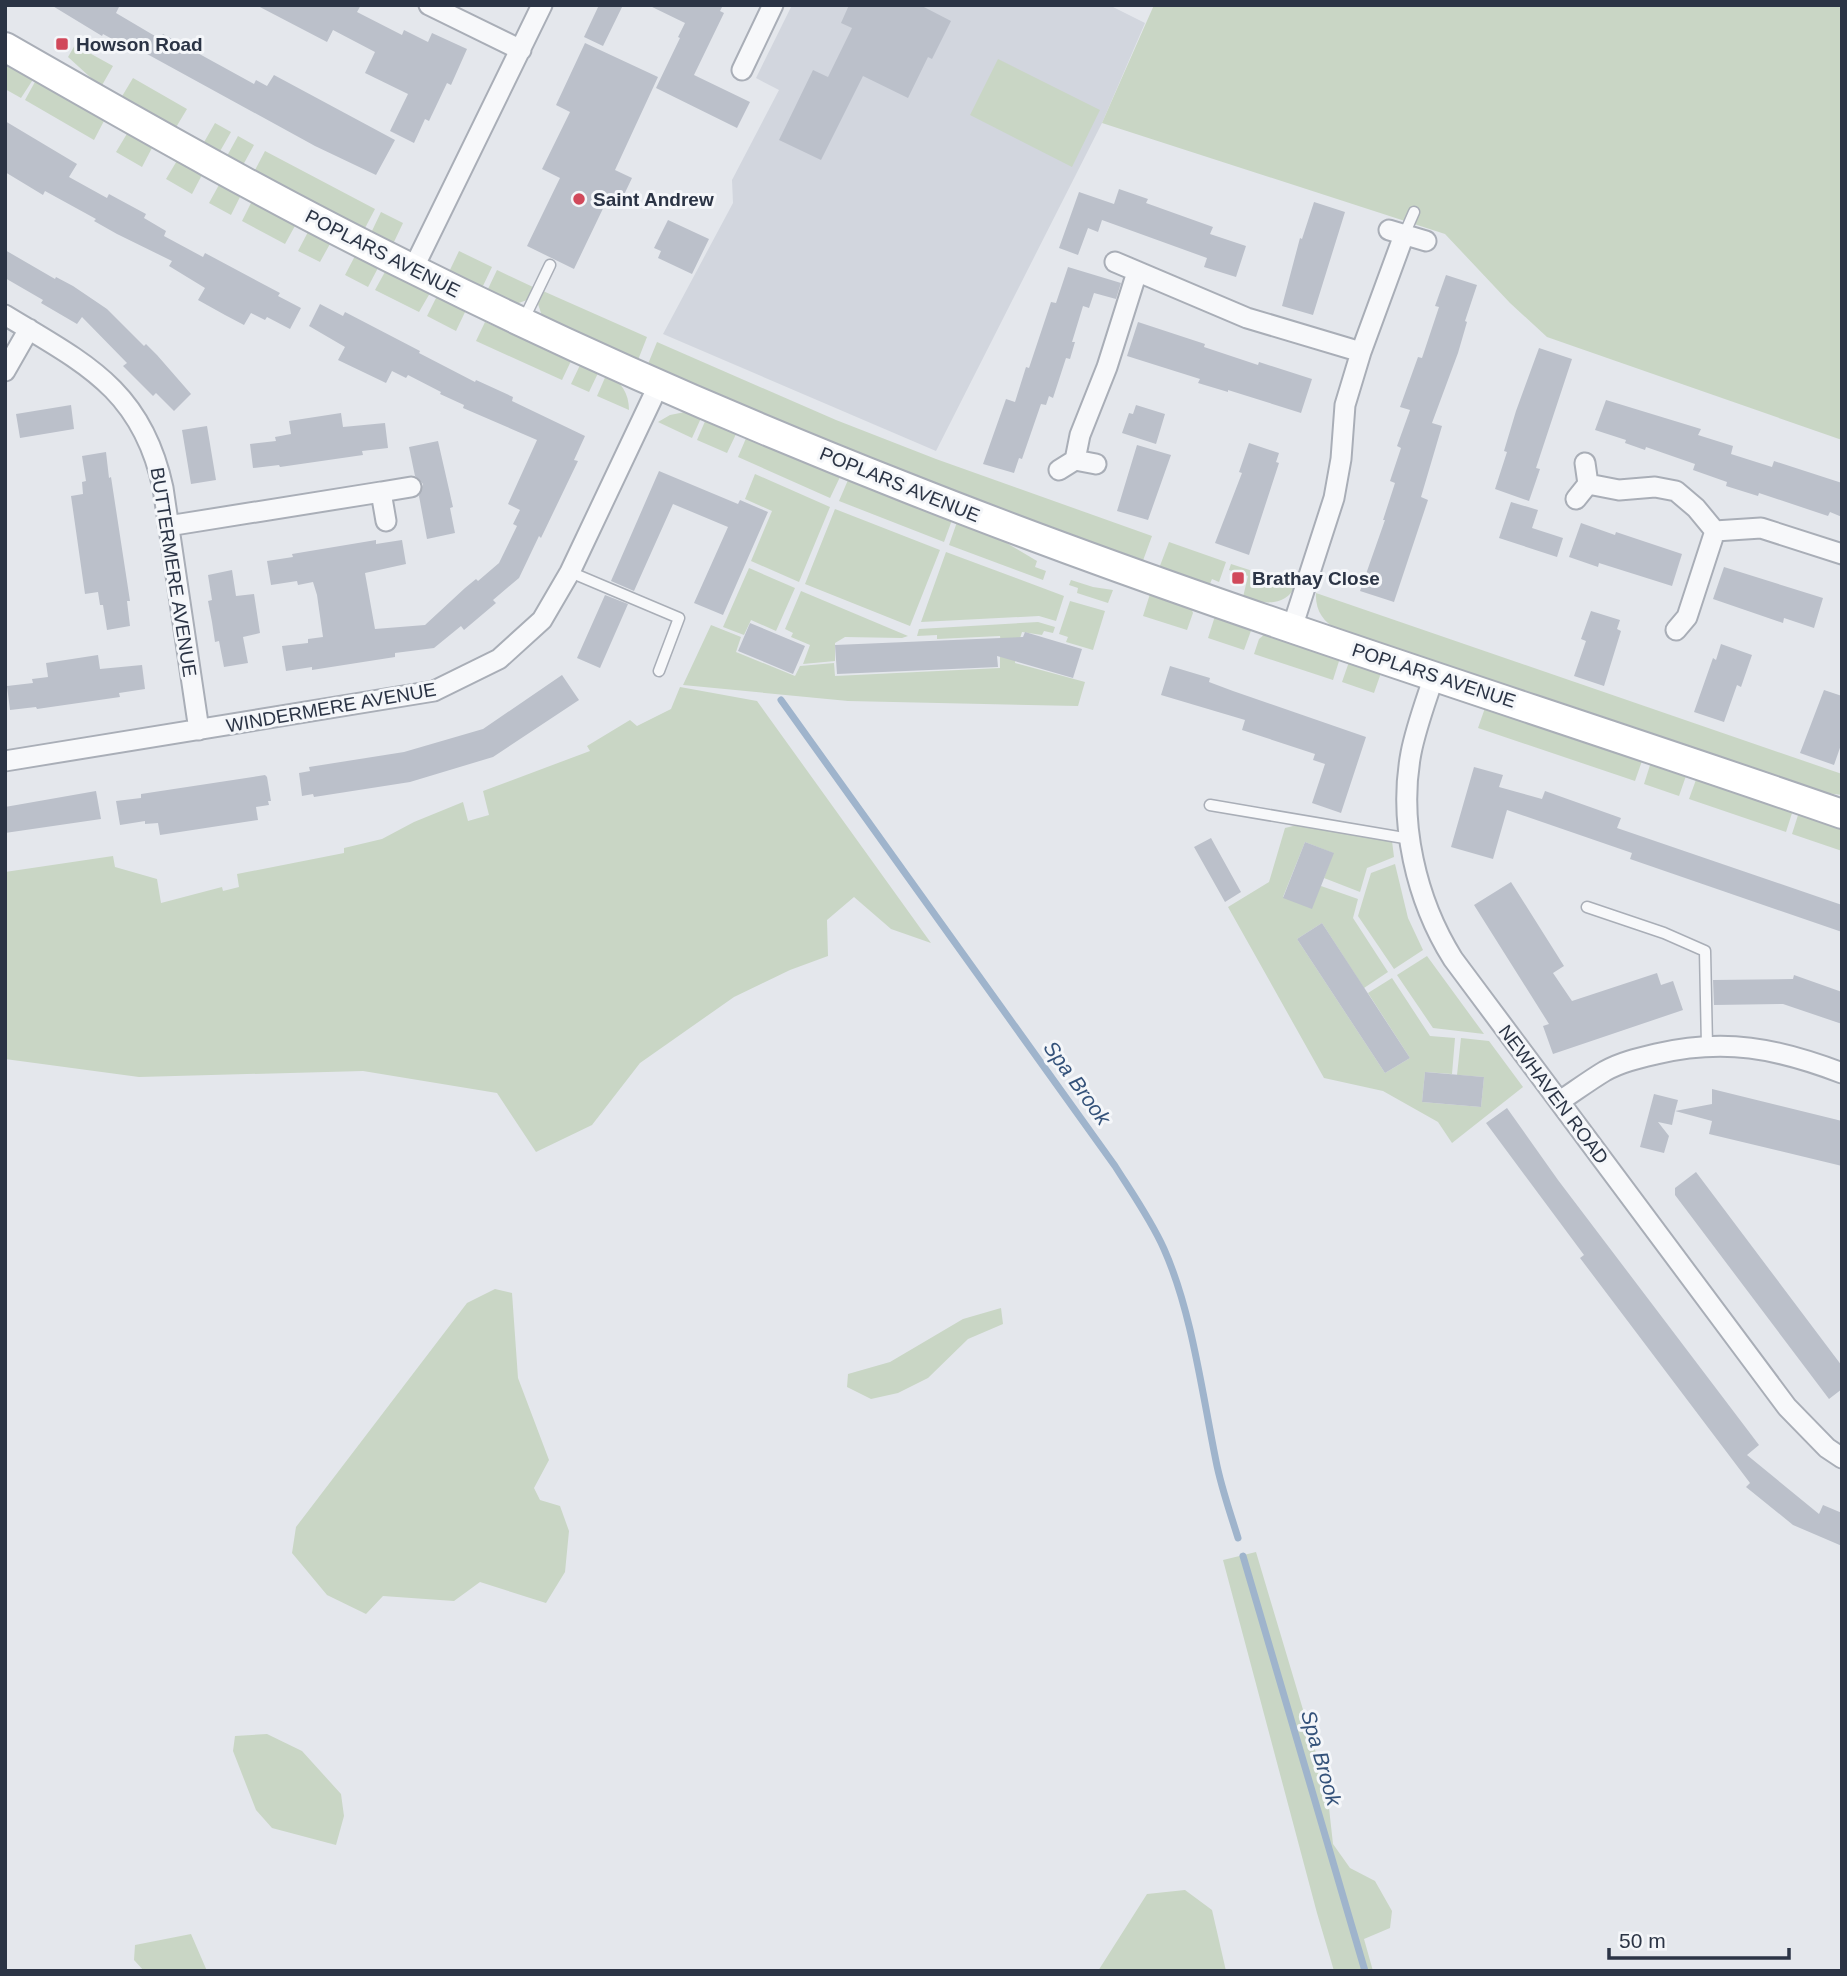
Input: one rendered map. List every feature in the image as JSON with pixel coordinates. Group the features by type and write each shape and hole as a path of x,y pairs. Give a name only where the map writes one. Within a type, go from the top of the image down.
{"street":[{"path":"429,5 521,50"},
{"path":"413,270 542,5"},
{"path":"742,70 772,5"},
{"name":"POPLARS AVENUE","path":"5,47 186,150 413,270 659,384 786,438 960,509 1147,579 1842,814"},
{"path":"1292,628 1334,498 1341,458 1345,405 1396,232 1426,241"},
{"path":"1115,262 1247,318 1361,352"},
{"path":"1096,464 1067,465 1107,367 1137,272"},
{"name":"BUTTERMERE AVENUE","path":"5,315 99,374 125,402 154,454 163,488 199,730"},
{"path":"5,371 30,329"},
{"name":"WINDERMERE AVENUE","path":"5,761 434,691 499,659 542,620 570,572 659,384"},
{"path":"1576,499 1588,484 1585,463"},
{"path":"1588,484 1619,490 1655,487 1676,491 1696,508 1715,531"},
{"path":"168,526 411,487"},
{"path":"381,492 386,521"},
{"path":"1715,531 1761,528 1842,554"},
{"path":"1676,630 1687,617 1715,531"},
{"name":"NEWHAVEN ROAD","path":"1434,676 1411,756 1408,795 1410,839 1420,889 1442,941 1787,1406 1827,1448 1842,1458"},
{"path":"1560,1101 1607,1070 1635,1059 1707,1046 1738,1045 1767,1050 1842,1073"}],"lane":[{"path":"1396,232 1414,212"},
{"path":"523,322 550,265"},
{"path":"570,572 679,618 659,671"},
{"path":"1210,805 1410,839"},
{"path":"1587,907 1664,933 1705,951 1707,1046"}],"shaded area":[{"path":"792,5 1109,5 1145,23 1102,123 936,451 663,334 733,203 732,180 779,90 756,78"}],"green space":[{"path":"1154,5 1842,5 1842,440 1547,337 1510,303 1445,234 1102,123"},
{"path":"75,45 113,66 101,87 68,57"},
{"path":"998,59 1100,110 1072,167 970,115"},
{"path":"5,62 34,78 21,98 5,89"},
{"path":"133,78 187,109 175,129 121,98"},
{"path":"36,80 105,119 94,140 25,100"},
{"path":"215,123 231,132 219,153 203,144"},
{"path":"128,132 153,146 142,167 116,152"},
{"path":"238,136 254,145 243,165 227,156"},
{"path":"265,151 375,209 364,230 254,172"},
{"path":"178,159 203,173 192,194 166,179"},
{"path":"220,183 241,195 231,215 209,203"},
{"path":"252,201 296,224 285,244 242,221"},
{"path":"381,212 403,223 393,244 371,233"},
{"path":"309,230 331,242 320,262 298,251"},
{"path":"459,251 492,267 482,288 449,272"},
{"path":"356,254 379,266 368,287 345,275"},
{"path":"386,270 430,293 419,312 375,290"},
{"path":"497,270 533,287 527,300 516,304 487,291"},
{"path":"543,291 647,337 638,360 542,316 538,304"},
{"path":"437,296 466,310 456,331 427,316"},
{"path":"485,322 571,361 562,380 476,341"},
{"path":"657,342 836,420 936,459 1152,536 1141,566 927,483 648,364"},
{"path":"581,363 599,371 589,392 571,384"},
{"path":"607,373 623,388 628,398 629,410 597,396"},
{"path":"685,412 702,416 692,438 658,422 670,415"},
{"path":"706,419 737,432 727,453 697,440"},
{"path":"747,436 840,477 830,498 738,457"},
{"path":"755,474 830,507 799,582 751,561 772,511 745,499"},
{"path":"848,480 952,520 944,542 839,501"},
{"path":"835,509 940,550 910,626 805,584"},
{"path":"957,522 993,535 1037,561 1035,567 1046,571 1043,580 949,545"},
{"path":"1169,542 1226,562 1219,582 1212,579 1209,586 1158,571"},
{"path":"946,552 1064,596 1056,621 1039,616 921,622"},
{"path":"1231,564 1296,585 1286,598 1279,601 1265,602 1243,597 1248,576 1229,570"},
{"path":"749,568 795,588 776,631 751,620 744,635 723,627"},
{"path":"1071,580 1113,590 1108,603 1077,593 1078,588 1069,585"},
{"path":"801,591 908,636 845,637 835,643 835,661 803,664 810,645 791,637 793,633 785,629"},
{"path":"1316,593 1842,774 1842,795 1819,792 1338,630 1321,615"},
{"path":"1150,594 1191,607 1193,613 1187,630 1143,616"},
{"path":"1070,601 1105,611 1093,650 1066,642 1068,637 1059,634"},
{"path":"1215,616 1252,628 1244,650 1208,638"},
{"path":"1038,622 1055,627 1053,633 1044,631 1042,635 1022,632 1018,645 1001,645 1000,636 937,639 937,635 917,636 919,629"},
{"path":"711,625 741,637 736,652 795,676 800,666 834,663 835,676 1000,668 1000,657 1016,655 1015,663 1085,682 1078,706 848,701 683,685"},
{"path":"1266,633 1340,658 1333,680 1254,654 1259,639"},
{"path":"1350,659 1382,670 1374,693 1342,682"},
{"path":"680,687 757,701 931,943 891,929 854,897 827,920 828,956 790,970 734,997 640,1063 592,1125 536,1152 497,1093 363,1071 139,1077 5,1059 5,872 113,856 115,867 157,879 161,903 222,887 223,891 239,887 237,874 344,853 344,848 382,839 414,822 463,802 468,821 489,815 483,791 590,751 587,746 630,720 637,726 671,709"},
{"path":"1486,705 1643,758 1635,781 1478,728"},
{"path":"1651,762 1687,773 1679,796 1644,784"},
{"path":"1697,777 1793,810 1786,832 1689,799"},
{"path":"1799,812 1842,826 1842,851 1792,834"},
{"path":"1301,824 1392,841 1394,857 1367,868 1360,892 1324,878 1333,853 1305,842 1283,897 1321,886 1358,899 1353,918 1388,972 1364,988 1322,923 1297,939 1385,1073 1410,1058 1368,993 1392,978 1430,1036 1455,1038 1452,1074 1425,1072 1422,1102 1481,1107 1484,1077 1457,1075 1461,1038 1489,1041 1523,1087 1452,1143 1438,1122 1383,1091 1324,1078 1228,907 1269,882 1285,828"},
{"path":"1395,864 1408,918 1423,950 1394,969 1358,916 1371,873"},
{"path":"1427,956 1484,1034 1433,1028 1397,975"},
{"path":"495,1289 512,1293 518,1378 549,1460 534,1488 540,1500 560,1506 569,1531 565,1572 546,1603 480,1582 454,1601 383,1596 366,1614 327,1595 292,1553 296,1527 467,1303"},
{"path":"1001,1308 1003,1324 968,1339 928,1378 898,1393 871,1399 847,1387 848,1374 890,1362 963,1319"},
{"path":"1256,1552 1327,1790 1333,1844 1350,1868 1375,1881 1392,1911 1390,1928 1364,1939 1373,1971 1334,1971 1317,1913 1223,1560"},
{"path":"267,1734 302,1751 341,1794 344,1816 336,1845 272,1828 256,1810 233,1751 235,1736"},
{"path":"1185,1890 1212,1910 1226,1971 1098,1971 1147,1894"},
{"path":"191,1934 207,1971 144,1971 134,1960 135,1945"}],"building":[{"path":"51,5 120,5 116,13 160,39 163,34 254,84 256,80 267,86 274,75 395,140 376,175 315,146 127,43 125,46 103,34 102,36"},
{"path":"256,5 361,5 357,12 402,35 404,30 428,42 432,33 467,49 451,85 447,83 429,121 425,119 414,143 390,131 408,94 365,73 375,52 333,30 327,42"},
{"path":"599,5 623,5 603,46 584,37"},
{"path":"648,5 723,5 720,11 724,13 694,75 750,102 737,128 656,88 685,23"},
{"path":"849,5 920,5 951,21 932,59 928,57 908,98 863,76 821,160 779,140 813,70 828,77 852,28 841,23"},
{"path":"585,43 658,77 615,170 632,178 621,201 609,196 574,269 527,246 560,178 542,169 570,112 556,105"},
{"path":"5,121 77,164 69,177 107,198 109,194 146,214 144,218 166,231 164,236 203,257 205,253 280,293 278,296 301,308 290,329 267,317 265,320 251,313 244,325 225,315 198,300 205,288 169,266 172,261 117,234 94,221 96,219 45,191 43,195 5,172"},
{"path":"1119,189 1148,199 1146,203 1213,227 1210,234 1246,246 1236,277 1204,267 1207,258 1102,220 1098,232 1088,228 1078,255 1059,248 1079,192 1114,204"},
{"path":"1314,202 1345,212 1313,315 1282,306 1300,238 1302,239"},
{"path":"668,220 709,239 692,274 658,258 661,251 654,248"},
{"path":"5,250 55,279 56,277 73,286 107,309 144,346 146,344 157,355 191,394 174,411 156,393 153,396 123,366 127,363 82,317 77,324 5,278"},
{"path":"1068,267 1121,283 1116,299 1094,293 1089,308 1083,306 1072,342 1075,342 1070,359 1066,358 1053,398 1049,396 1046,405 1041,404 1022,459 1019,458 1014,473 983,464 1006,399 1015,402 1051,302 1056,303"},
{"path":"1446,275 1477,285 1458,353 1432,423 1442,426 1421,497 1428,500 1394,602 1360,591 1395,483 1390,481 1401,448 1397,446 1410,410 1400,407 1418,357 1422,358 1439,307 1435,306"},
{"path":"320,304 343,316 345,312 475,382 476,380 513,397 512,401 585,436 574,460 578,461 519,578 493,600 496,603 464,630 461,626 434,648 395,653 395,657 312,670 312,667 286,671 282,646 308,643 308,639 323,637 317,595 313,582 298,585 297,581 271,585 267,561 293,557 292,554 376,540 376,544 402,540 406,564 365,573 375,629 425,625 465,588 499,563 517,526 513,524 520,510 508,504 537,440 463,408 464,405 408,375 406,378 392,371 386,383 338,360 345,347 309,326"},
{"path":"1138,322 1258,365 1259,362 1312,379 1301,413 1198,383 1200,379 1127,356"},
{"path":"1539,348 1572,359 1536,468 1540,469 1529,501 1495,489 1516,411"},
{"path":"1606,400 1701,429 1698,435 1733,446 1731,454 1772,467 1774,461 1842,483 1842,517 1830,512 1828,516 1759,493 1758,496 1726,486 1727,482 1693,470 1695,464 1646,447 1645,450 1625,443 1626,440 1595,430"},
{"path":"71,405 74,429 20,438 16,414"},
{"path":"1136,405 1165,414 1156,444 1122,433 1129,413 1133,414"},
{"path":"341,413 343,427 385,423 388,448 362,451 363,455 280,467 253,468 250,444 276,441 275,437 291,434 289,421"},
{"path":"207,426 216,480 191,484 182,430"},
{"path":"438,441 453,507 450,508 455,533 427,539 419,496 423,484 415,476 409,447"},
{"path":"1249,443 1279,453 1276,462 1279,463 1249,555 1215,543 1242,473 1239,472"},
{"path":"1137,445 1171,455 1148,520 1117,511"},
{"path":"106,452 130,601 127,601 130,626 107,630 98,592 85,594 71,496 83,494 82,482 86,481 82,456"},
{"path":"659,471 738,504 740,500 768,512 723,615 694,603 728,527 673,504 634,591 611,581"},
{"path":"1511,502 1538,510 1532,528 1563,538 1557,557 1499,538"},
{"path":"1581,523 1682,554 1672,586 1599,563 1598,567 1569,557"},
{"path":"1724,567 1823,598 1814,628 1784,618 1783,623 1713,599"},
{"path":"232,570 236,596 254,594 260,633 243,637 248,663 224,667 219,641 215,642 208,601 212,600 208,575"},
{"path":"605,595 628,604 600,668 577,658"},
{"path":"1591,611 1620,620 1617,629 1621,631 1604,686 1574,676 1586,641 1581,639"},
{"path":"750,623 805,646 793,674 738,651"},
{"path":"1025,632 1082,649 1073,678 997,656 998,667 837,674 835,645 1023,637"},
{"path":"1721,644 1752,655 1741,687 1737,685 1724,722 1694,712 1713,658 1716,660"},
{"path":"98,655 100,669 142,665 145,689 119,693 120,697 37,709 10,710 7,686 33,683 32,679 48,677 46,663"},
{"path":"1170,666 1210,678 1209,682 1366,737 1341,813 1312,803 1325,764 1313,760 1315,754 1242,730 1245,720 1161,695"},
{"path":"562,675 579,700 493,757 410,782 314,797 313,794 302,796 299,773 310,771 309,767 404,752 483,729"},
{"path":"1824,690 1842,696 1842,742 1834,765 1800,753"},
{"path":"1474,767 1503,775 1499,787 1542,799 1545,791 1621,818 1617,828 1842,905 1842,932 1630,859 1632,853 1507,810 1493,859 1451,847"},
{"path":"265,775 271,801 268,801 269,805 256,807 258,820 160,835 158,823 145,824 145,821 120,825 116,801 141,798 141,794"},
{"path":"96,791 101,819 5,833 5,807"},
{"path":"1211,838 1241,892 1225,902 1194,847"},
{"path":"1305,842 1334,853 1312,909 1283,898"},
{"path":"1511,882 1564,966 1553,973 1572,1001 1657,973 1661,985 1673,981 1683,1010 1553,1054 1543,1026 1549,1024 1474,905"},
{"path":"1322,923 1410,1058 1385,1073 1297,939"},
{"path":"1794,975 1842,992 1842,1024 1783,1004 1714,1005 1713,980 1793,979"},
{"path":"1425,1072 1484,1077 1481,1107 1422,1102"},
{"path":"1712,1089 1842,1121 1842,1166 1709,1134 1712,1121 1675,1111 1712,1104"},
{"path":"1654,1094 1678,1100 1672,1125 1658,1122 1669,1136 1664,1153 1640,1147"},
{"path":"1507,1108 1558,1180 1759,1445 1747,1455 1819,1514 1823,1505 1842,1513 1842,1546 1793,1525 1746,1487 1750,1483 1580,1258 1584,1255 1486,1123"},
{"path":"1696,1172 1842,1366 1842,1389 1829,1399 1675,1195 1675,1188"}],"waterway":[{"name":"Spa Brook","path":"781,700 1115,1166 1153,1228 1174,1273 1182,1299 1218,1471 1238,1538"},
{"name":"Spa Brook","path":"1243,1556 1365,1971"}],"place":[{"name":"Howson Road","path":"62,44"},
{"name":"Saint Andrew","path":"579,199"},
{"name":"Brathay Close","path":"1238,578"}]}
